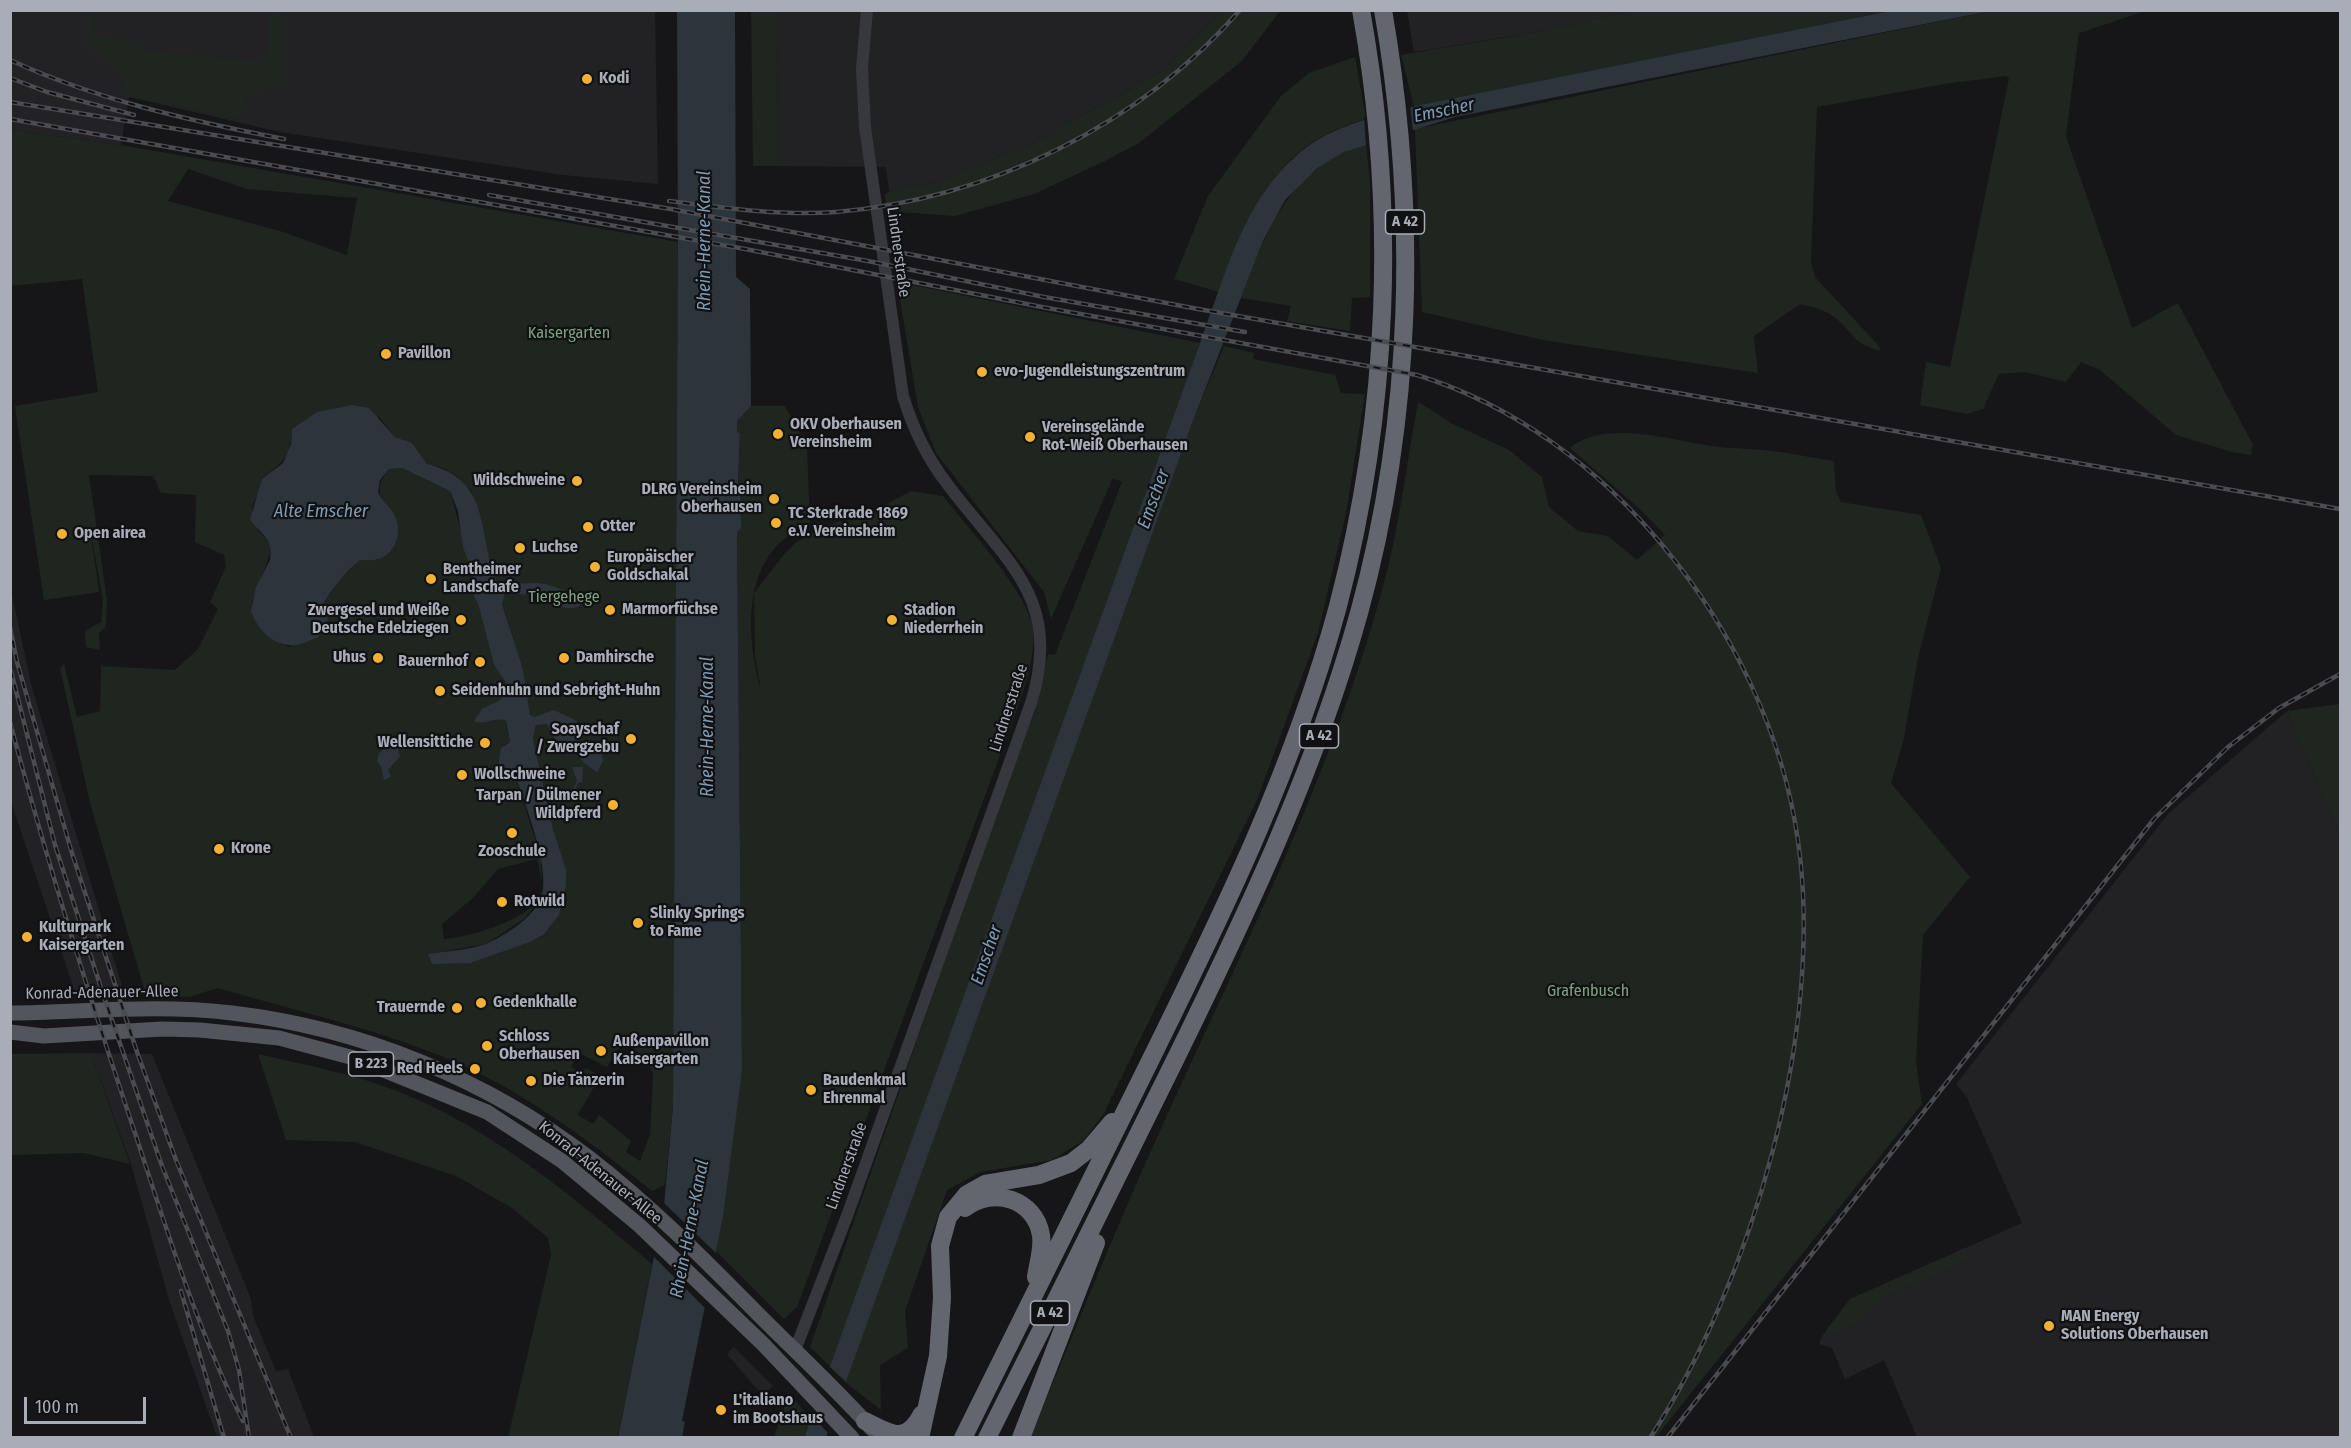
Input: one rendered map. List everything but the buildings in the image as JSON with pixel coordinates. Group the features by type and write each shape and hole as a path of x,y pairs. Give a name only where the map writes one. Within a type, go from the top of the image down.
{"highway":[{"name":"A 42","path":"963,1437 1237,880 1307,704 1342,587 1372,432 1383,299 1383,186 1361,10"},
{"name":"A 42","path":"987,1437 1112,1189 1257,888 1312,755 1359,612 1386,489 1404,335 1406,229 1399,117 1383,10"},
{"path":"920,1437 940,1337 942,1298 939,1246 944,1226 953,1209 967,1194 985,1184 1039,1176 1071,1163 1089,1149 1129,1102"},
{"path":"1021,1437 1082,1281 1112,1189"},
{"path":"930,1437 945,1372 950,1336 949,1237 957,1216 973,1202 987,1197 1008,1198 1021,1204 1036,1220 1041,1234 1041,1248 1031,1299"},
{"path":"859,1414 889,1432 903,1434 916,1425 929,1399"}],"main road":[{"name":"Konrad-Adenauer-Allee","path":"10,1013 164,1008 266,1019 395,1052 472,1085 520,1111 572,1145 647,1206 800,1355 880,1437"},
{"path":"250,1034 266,1019"},
{"name":"Konrad-Adenauer-Allee","path":"10,1032 44,1036 162,1029 279,1038 354,1058 487,1112 562,1161 640,1226 715,1296 849,1433"},
{"path":"10,1040 44,1036"},
{"path":"792,1374 800,1355"}],"street":[{"name":"Lindnerstraße","path":"800,1355 847,1216 1031,703 1042,653 1038,618 1028,589 930,459 914,429 903,396 865,127 862,69 867,10"}],"shaded area":[{"path":"10,11 655,11 658,184 563,175 280,132 129,97 121,145 11,130"},
{"path":"777,11 1222,11 1163,71 1029,145 936,182 889,191 886,167 778,166"},
{"path":"1407,11 1633,11 1531,33 1414,52"},
{"path":"11,590 32,688 122,986 75,992 11,802"},
{"name":"MAN Energy Solutions Oberhausen","path":"2287,711 2340,836 2340,1437 1917,1437 1884,1360 1845,1379 1832,1348 1819,1344 1822,1336 1850,1299 2022,1223 1967,1098 1956,1084 2168,814"},
{"path":"91,1053 152,1054 251,1299 253,1316 276,1371 288,1369 314,1437 217,1437 169,1300 131,1164"},
{"path":"734,1347 773,1386 763,1396 727,1354"}],"green space":[{"path":"87,11 93,11 94,37 128,40 149,51 264,62 268,53 269,11 282,11 282,86 249,91 239,119 124,94 120,72 87,46"},
{"path":"751,11 777,11 778,166 753,166"},
{"path":"1222,11 1280,11 1242,61 1139,143 1034,194 955,216 887,211 885,195 889,191 936,182 1029,145 1163,71"},
{"path":"1633,11 1890,11 1414,107 1401,55 1531,33"},
{"path":"1990,11 2145,11 2079,33 2066,136 2132,328 2178,303 2253,445 2251,455 2232,452 2176,435 2100,370 2081,362 2066,382 2025,372 1999,374 1983,409 1967,414 1920,405 1926,362 1950,367 2009,78 2006,76 1944,84 1817,107 1811,262 1815,277 1879,346 1881,351 1860,343 1831,315 1800,304 1754,336 1758,373 1543,340 1422,312 1415,129"},
{"path":"1355,57 1366,119 1334,130 1308,145 1269,185 1254,209 1219,292 1174,279 1208,196 1281,96 1309,73"},
{"name":"Kaisergarten","path":"11,130 121,145 678,242 674,1038 673,1106 665,1185 652,1191 577,1134 524,1099 470,1069 414,1046 218,988 189,997 147,995 90,803 60,668 64,664 77,717 100,711 101,666 175,670 198,649 218,609 210,602 226,566 224,555 195,542 196,495 161,493 153,476 89,475 107,600 106,627 99,633 100,650 86,647 85,631 101,622 103,601 90,527 99,592 44,600 15,406 98,392 82,279 11,286","holes":["188,169 247,189 357,198 347,255 280,231 168,201","317,412 379,417 395,437 412,443 427,464 443,468 457,476 472,492 491,568 523,669 530,715 536,725 533,739 553,829 566,869 530,942 491,954 432,964 429,954 486,944 525,918 542,896 542,888 534,904 497,926 444,939 442,924 473,898 498,869 537,859 542,881 541,858 513,769 502,769 504,745 510,742 506,725 506,683 494,665 478,604 474,597 473,574 450,491 402,468 389,469 382,481 380,491 383,500 392,511 378,560 360,560 342,577 323,604 325,617 290,647 276,642 252,603 271,551 268,540 258,531 252,507 260,490 262,479 280,463 287,453 292,429","623,1042 643,1056 639,1062 651,1068 653,1074 650,1134 640,1161 626,1152 631,1141 599,1115 593,1124 578,1115 600,1076 586,1068 582,1073 571,1067 579,1053 607,1067"]},
{"path":"1366,143 1370,183 1370,297 1352,298 1350,331 1287,321 1291,306 1241,298 1272,225 1284,204 1299,185 1318,168 1340,154"},
{"path":"897,282 1200,343 831,1367 810,1347 996,814 1035,711 1048,654 1055,655 1122,482 1113,478 1051,619 1044,592 936,453 918,407"},
{"path":"1224,346 1254,353 1253,359 1335,375 1341,393 1365,394 1346,513 1318,633 1257,800 1103,1115 1083,1141 1052,1160 981,1172 947,1190 905,1311 908,1348 880,1365 881,1410 845,1382 1194,418"},
{"name":"Grafenbusch","path":"1418,402 1453,424 1509,450 1542,477 1549,507 1578,531 1608,536 1637,560 1665,535 1640,509 1570,448 1584,439 1619,433 1638,434 1711,446 1756,449 1834,461 1836,492 1841,502 1921,515 1941,568 1918,658 1904,738 1891,783 1970,877 1923,935 1916,1062 1922,1104 1656,1437 1030,1438 1163,1124 1283,863 1337,730 1360,663 1387,570"},
{"path":"751,406 785,406 807,447 810,525 787,537 771,553 760,573 754,593 795,543 824,526 868,514 911,491 943,496 1009,579 1029,614 1033,629 1032,659 1018,706 797,1307 784,1319 716,1251 742,1071 737,532 740,433 737,432 737,421","holes":["754,594 755,657 761,690 752,644 751,619"]},
{"path":"2340,704 2340,836 2287,711"},
{"path":"91,1053 130,1164 84,1153 11,1155 11,1054"},
{"path":"258,1054 365,1080 400,1092 469,1126 533,1168 652,1264 618,1437 508,1437 551,1255 548,1238 512,1208 456,1176 355,1142 286,1140"},
{"path":"1965,1248 1969,1259 1877,1300 1877,1303 1853,1325 1830,1334 1828,1328 1850,1299"},
{"path":"789,1393 811,1419 804,1437 774,1437"}],"water":[{"name":"Rhein-Herne-Kanal","path":"677,11 735,11 736,277 750,289 751,406 737,421 737,432 740,433 738,483 740,484 741,528 737,532 742,1071 723,1216 682,1421 685,1422 682,1437 618,1438 664,1206 673,1106 678,242"},
{"name":"Emscher","path":"1890,11 1990,11 1455,117 1344,152 1317,168 1285,200 1263,241 1194,418 826,1437 804,1438 1232,254 1260,198 1279,173 1301,152 1328,134 1385,114 1420,105"},
{"name":"Alte Emscher","path":"352,405 369,408 395,437 412,443 427,464 448,472 463,482 473,495 479,510 497,582 545,584 582,596 584,602 567,608 539,596 505,593 502,604 523,669 530,715 535,717 554,710 577,721 581,747 594,754 597,746 600,746 603,761 597,772 584,763 576,751 560,748 547,724 536,725 533,739 553,829 566,869 566,885 559,915 544,934 530,942 470,963 432,964 428,954 475,947 503,935 520,924 534,910 542,895 543,882 539,849 513,769 498,767 501,748 510,742 506,721 474,721 482,709 499,701 505,693 506,683 494,665 478,604 474,597 473,574 463,547 458,511 450,491 402,468 389,469 380,480 378,492 396,517 398,531 395,545 386,556 379,559 360,560 340,580 323,604 328,619 318,637 297,645 280,643 265,634 251,611 256,587 270,560 271,551 268,540 250,520 262,479 283,463 291,444 292,429 317,412"},
{"path":"390,744 397,744 400,756 388,770 391,777 384,780 381,766 377,761 379,753"},
{"path":"572,767 583,767 582,782 578,783"}],"pier":[{"path":"1410,104 1413,132 1366,146 1364,117"},
{"path":"745,917 745,921 671,922 671,918"},
{"path":"662,1201 718,1255 707,1310 651,1254"},
{"path":"828,1365 848,1384 830,1435 810,1414"}],"waterway":[{"path":"560,792 573,791 578,781"}],"railway":[{"path":"669,201 752,211 836,212 893,204 950,191 1005,173 1058,149 1109,121 1156,88 1200,51 1240,10"},
{"path":"10,60 110,98 214,125 284,139"},
{"path":"10,78 47,92 134,115"},
{"path":"10,102 671,209 1198,309 2340,509"},
{"path":"10,119 745,249 1042,307 1417,375 1487,403 1552,442 1583,466 1638,517 1688,578 1732,647 1751,684 1767,722 1791,801 1798,841 1804,914 1801,991 1790,1071 1773,1151 1749,1229 1720,1304 1687,1375 1650,1438"},
{"path":"489,195 868,261 1044,297 1245,332"},
{"path":"10,627 17,662 71,850 137,1052 176,1160 291,1438"},
{"path":"11,671 55,845 101,988 162,1166 228,1331 239,1370 249,1438"},
{"path":"1667,1438 2154,819 2228,747 2279,708 2340,674"},
{"path":"10,722 70,930 159,1208 212,1352 243,1421"},
{"path":"181,1291 224,1438"}],"place":[{"name":"Kodi","path":"587,79"},
{"name":"Pavillon","path":"386,354"},
{"name":"evo-Jugendleistungszentrum","path":"982,372"},
{"name":"OKV Oberhausen Vereinsheim","path":"778,434"},
{"name":"Vereinsgelände Rot-Weiß Oberhausen","path":"1030,437"},
{"name":"Wildschweine","path":"577,481"},
{"name":"DLRG Vereinsheim Oberhausen","path":"774,499"},
{"name":"TC Sterkrade 1869 e.V. Vereinsheim","path":"776,523"},
{"name":"Otter","path":"588,527"},
{"name":"Open airea","path":"62,534"},
{"name":"Luchse","path":"520,548"},
{"name":"Europäischer Goldschakal","path":"595,567"},
{"name":"Bentheimer Landschafe","path":"431,579"},
{"name":"Marmorfüchse","path":"610,610"},
{"name":"Zwergesel und Weiße Deutsche Edelziegen","path":"461,620"},
{"name":"Stadion Niederrhein","path":"892,620"},
{"name":"Uhus","path":"378,658"},
{"name":"Damhirsche","path":"564,658"},
{"name":"Bauernhof","path":"480,662"},
{"name":"Seidenhuhn und Sebright-Huhn","path":"440,691"},
{"name":"Soayschaf / Zwergzebu","path":"631,739"},
{"name":"Wellensittiche","path":"485,743"},
{"name":"Wollschweine","path":"462,775"},
{"name":"Tarpan / Dülmener Wildpferd","path":"613,805"},
{"name":"Zooschule","path":"512,833"},
{"name":"Krone","path":"219,849"},
{"name":"Rotwild","path":"502,902"},
{"name":"Slinky Springs to Fame","path":"638,923"},
{"name":"Kulturpark Kaisergarten","path":"27,937"},
{"name":"Gedenkhalle","path":"481,1003"},
{"name":"Trauernde","path":"457,1008"},
{"name":"Schloss Oberhausen","path":"487,1046"},
{"name":"Außenpavillon Kaisergarten","path":"601,1051"},
{"name":"Red Heels","path":"475,1069"},
{"name":"Die Tänzerin","path":"531,1081"},
{"name":"Baudenkmal Ehrenmal","path":"811,1090"},
{"name":"MAN Energy Solutions Oberhausen","path":"2049,1326"},
{"name":"L'italiano im Bootshaus","path":"721,1410"}],"park label":[{"name":"Tiergehege","path":"564,598"}]}
